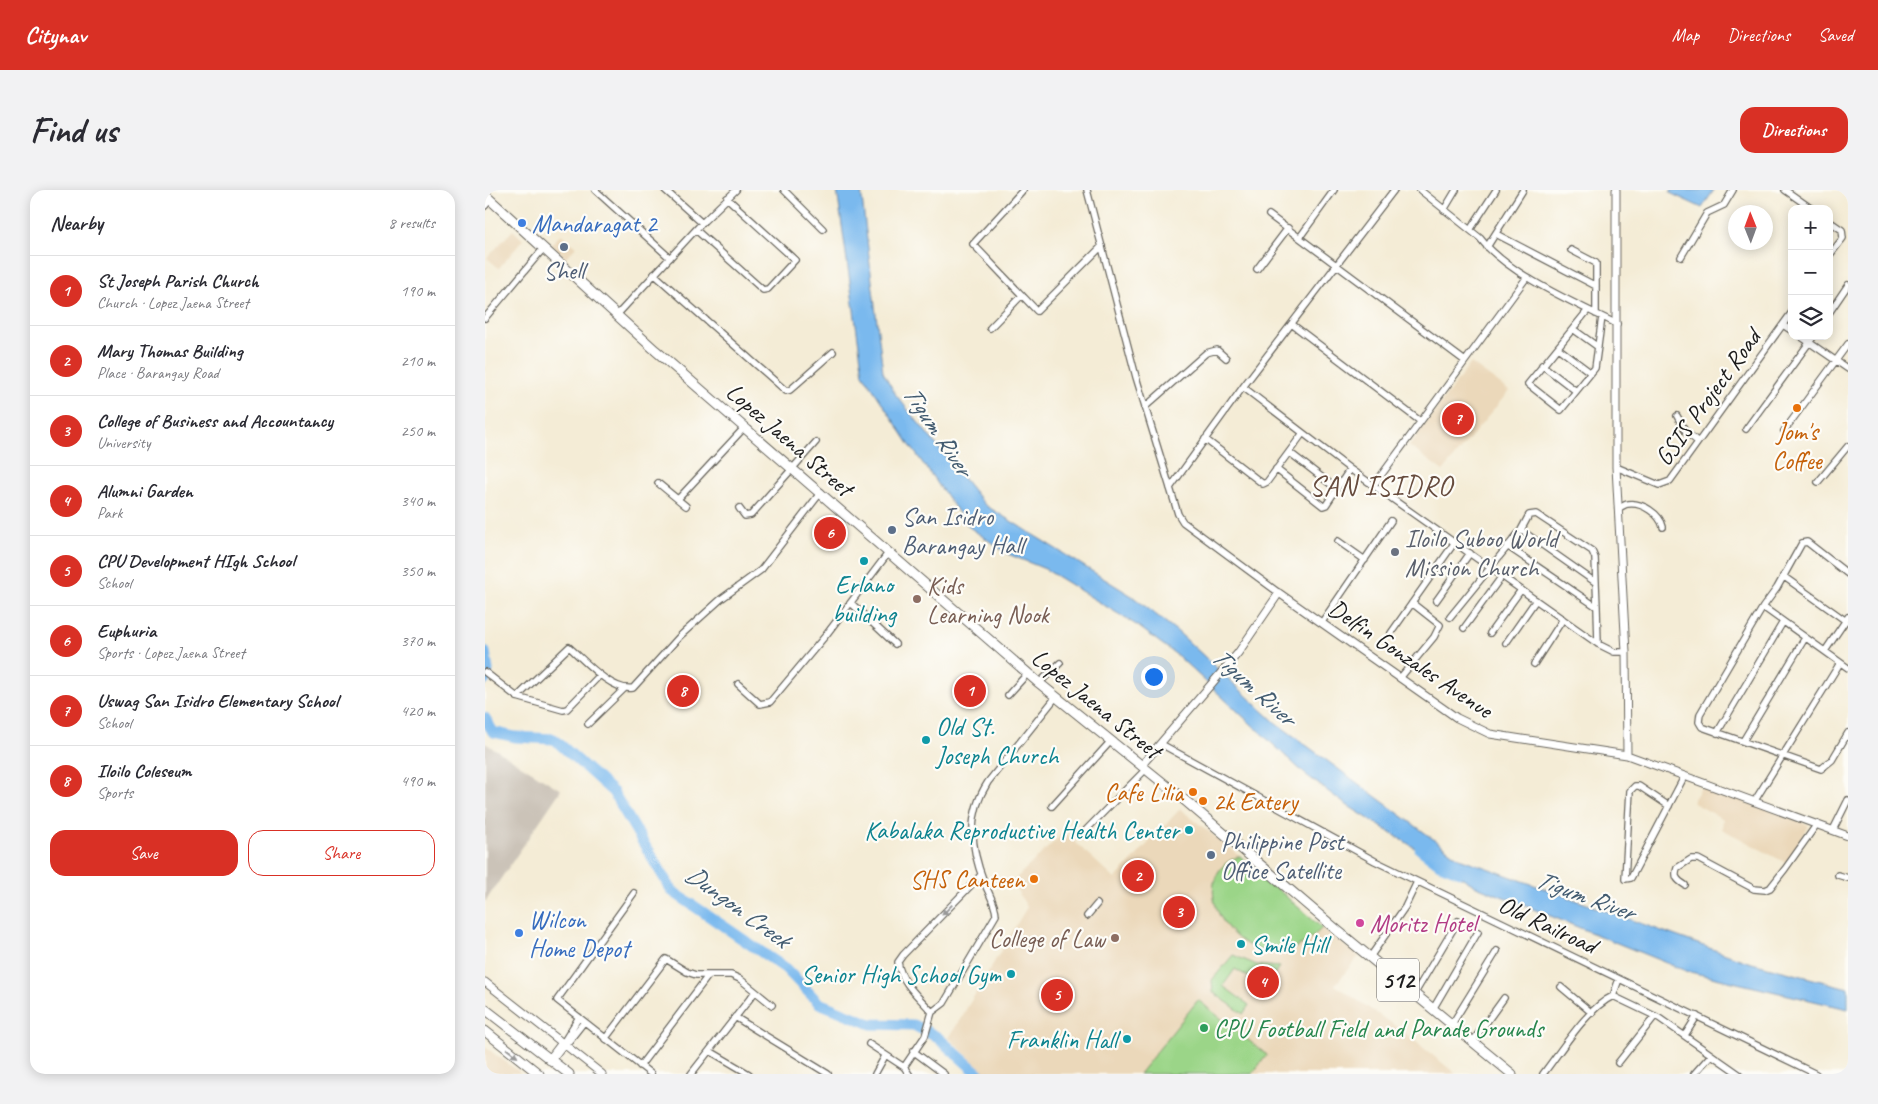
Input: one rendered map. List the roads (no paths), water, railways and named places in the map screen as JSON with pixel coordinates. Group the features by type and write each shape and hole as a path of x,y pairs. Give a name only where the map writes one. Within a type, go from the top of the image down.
{"main road":[{"name":"Lopez Jaena Street","path":"487,200 744,428 821,492 1039,683 1512,1074"},
{"path":"485,1009 569,1074"},
{"path":"485,1031 539,1074"},
{"path":"550,1060 563,1043"}],"street":[{"path":"595,190 670,258"},
{"path":"665,190 702,223"},
{"path":"617,315 702,223 736,190"},
{"path":"784,190 823,229"},
{"path":"1023,190 973,244 1037,311 1102,246"},
{"name":"Delfin Gonzales Avenue","path":"1087,190 1145,407 1170,488 1183,522 1279,593 1457,718 1490,734 1627,755 1848,836"},
{"path":"1300,237 1334,190"},
{"path":"1170,488 1243,387 1394,190"},
{"path":"1419,190 1481,238 1487,247 1527,277 1617,324"},
{"path":"1444,210 1456,190"},
{"path":"1470,230 1496,190"},
{"path":"1487,247 1523,190"},
{"path":"1616,190 1616,467 1625,652 1627,755"},
{"path":"1681,257 1707,213 1724,205 1733,190"},
{"path":"1785,190 1806,205"},
{"path":"696,230 763,290 768,289 795,260 727,198"},
{"path":"1269,215 1465,361"},
{"path":"1833,224 1842,230 1841,242 1833,251"},
{"path":"1257,269 1288,228"},
{"path":"1496,234 1596,286"},
{"path":"485,318 543,249"},
{"path":"1571,250 1596,263 1596,314"},
{"path":"654,274 786,391 790,390 833,352"},
{"path":"1374,485 1527,277"},
{"path":"1833,307 1848,285"},
{"path":"990,328 1022,295"},
{"path":"1588,310 1528,384 1561,410 1595,368 1602,317"},
{"name":"GSIS Project Road","path":"1616,467 1659,485 1666,484 1788,318"},
{"path":"1293,324 1420,421"},
{"path":"1783,325 1788,328"},
{"path":"1573,329 1598,347"},
{"path":"1806,340 1848,369"},
{"path":"1746,429 1809,342"},
{"path":"1785,431 1848,344"},
{"path":"1558,348 1591,373"},
{"path":"1145,407 1212,350 1217,350 1226,358"},
{"path":"1543,365 1576,391"},
{"path":"1243,387 1351,469 1598,644 1614,652 1625,652"},
{"path":"1677,416 1686,432 1697,442"},
{"path":"678,499 744,428"},
{"path":"1205,439 1263,484 1303,433"},
{"path":"739,508 745,516 751,515 816,442"},
{"path":"1818,482 1848,446"},
{"path":"1289,452 1337,489"},
{"path":"1276,469 1323,506 1327,505 1351,469"},
{"path":"659,483 686,506"},
{"path":"517,697 569,647 600,675 624,689 633,688 680,636 721,599 761,570 821,492"},
{"path":"1618,509 1628,504 1646,508 1659,518 1663,527"},
{"path":"1450,617 1521,530 1529,515 1536,514 1593,551 1595,558 1598,644"},
{"path":"1322,622 1391,521"},
{"path":"1521,530 1595,582"},
{"path":"1338,541 1365,560"},
{"path":"1391,633 1455,542"},
{"path":"1848,574 1807,542 1802,544 1700,714 1699,722 1702,727 1717,733 1821,769 1832,760 1848,734"},
{"path":"1507,546 1597,607"},
{"path":"738,684 760,704 770,702 851,603 889,552"},
{"path":"1436,601 1470,553"},
{"path":"1464,628 1502,576"},
{"path":"1783,576 1847,619 1825,651"},
{"path":"1490,633 1521,590"},
{"path":"1086,830 1143,768 1197,700 1238,653 1279,593"},
{"path":"1505,644 1535,600"},
{"path":"851,603 895,644"},
{"path":"1400,678 1434,637 1440,625 1412,603"},
{"path":"1763,607 1848,668"},
{"path":"1534,664 1563,619"},
{"path":"1717,733 1783,622"},
{"path":"1743,742 1805,638"},
{"path":"1039,683 1060,662"},
{"path":"1754,802 1841,663"},
{"path":"485,672 517,697 563,710 567,709 600,675"},
{"path":"1008,695 1028,673"},
{"path":"588,724 624,689"},
{"path":"904,1067 913,1051 925,1036 932,1012 944,1003 996,915 981,875 973,838 973,812 979,797 1056,697"},
{"path":"1052,806 1110,742"},
{"name":"Old Railroad","path":"1161,744 1417,882 1816,1074"},
{"path":"1669,806 1639,786 1635,786 1630,791 1625,879 1631,878 1669,806 1684,777"},
{"path":"1833,830 1848,800"},
{"path":"1685,885 1677,880 1675,876 1677,868 1691,859 1698,859 1754,889 1765,890 1770,888 1817,824"},
{"path":"932,1012 910,988 899,972 898,962 981,875"},
{"path":"1838,875 1848,878"},
{"path":"1370,957 1397,919 1417,882"},
{"path":"634,893 593,953 558,997 559,1004 651,1074"},
{"path":"1087,916 1097,904"},
{"path":"1415,993 1458,921"},
{"path":"1433,1009 1478,932"},
{"path":"1452,1024 1497,952"},
{"path":"605,1039 663,960 669,959 687,972 708,976 731,975 772,1005"},
{"path":"640,1066 708,976"},
{"path":"1543,1074 1592,1013 1605,1000 1613,996 1619,979"},
{"path":"485,982 602,1074"},
{"path":"1561,987 1592,1013"},
{"path":"691,1074 755,992"},
{"path":"1613,996 1655,1016 1739,1074"},
{"path":"1473,1041 1504,998"},
{"path":"1618,1063 1655,1016"},
{"path":"1685,1035 1697,1016"},
{"path":"735,1017 828,1074"},
{"path":"563,1043 582,1020"},
{"path":"869,1044 904,1067 909,1074"},
{"path":"710,1051 749,1074"},
{"path":"913,1051 944,1074"},
{"path":"1694,1074 1711,1054"},
{"path":"875,1074 885,1056"}],"water":[{"path":"837,190 861,190 883,372 896,395 985,505 1132,596 1178,632 1276,723 1459,858 1748,962 1848,988 1848,1009 1686,971 1474,885 1345,804 1305,774 1178,656 1138,626 1045,569 1008,554 969,527 909,444 863,374"},
{"path":"1672,190 1714,190 1702,208 1670,193"}],"waterway":[{"name":"Dungon Creek","path":"485,652 488,670 485,680"},
{"name":"Dungon Creek","path":"485,718 493,732 515,737 554,739 613,792 672,891 785,968 819,1003 871,1024 914,1025 937,1037 979,1074"},
{"name":"Tigum River","path":"1420,849 1440,864 1460,872"}],"place":[{"name":"Mandaragat 2","path":"522,223"},
{"name":"Shell","path":"564,247"},
{"name":"Jom's Coffee","path":"1797,408"},
{"name":"Uswag San Isidro Elementary School","path":"1458,419"},
{"name":"San Isidro Barangay Hall","path":"892,530"},
{"name":"Euphuria","path":"830,533"},
{"name":"Iloilo Suboo World Mission Church","path":"1395,552"},
{"name":"Erlano building","path":"864,561"},
{"name":"Kids Learning Nook","path":"917,599"},
{"name":"Iloilo Coleseum","path":"683,691"},
{"name":"St Joseph Parish Church","path":"970,691"},
{"name":"Old St. Joseph Church","path":"926,740"},
{"name":"Cafe Lilia","path":"1193,792"},
{"name":"2k Eatery","path":"1203,801"},
{"name":"Kabalaka Reproductive Health Center","path":"1189,830"},
{"name":"Philippine Post Office Satellite","path":"1211,855"},
{"name":"Mary Thomas Building","path":"1138,876"},
{"name":"SHS Canteen","path":"1034,879"},
{"name":"College of Business and Accountancy","path":"1179,912"},
{"name":"Moritz Hotel","path":"1360,923"},
{"name":"Wilcon Home Depot","path":"519,933"},
{"name":"College of Law","path":"1115,938"},
{"name":"Smile Hill","path":"1241,944"},
{"name":"Senior High School Gym","path":"1011,974"},
{"name":"Alumni Garden","path":"1263,982"},
{"name":"CPU Development HIgh School","path":"1057,995"},
{"name":"CPU Football Field and Parade Grounds","path":"1204,1028"},
{"name":"Franklin Hall","path":"1127,1039"}],"district":[{"name":"SAN ISIDRO","path":"1381,485"}]}
